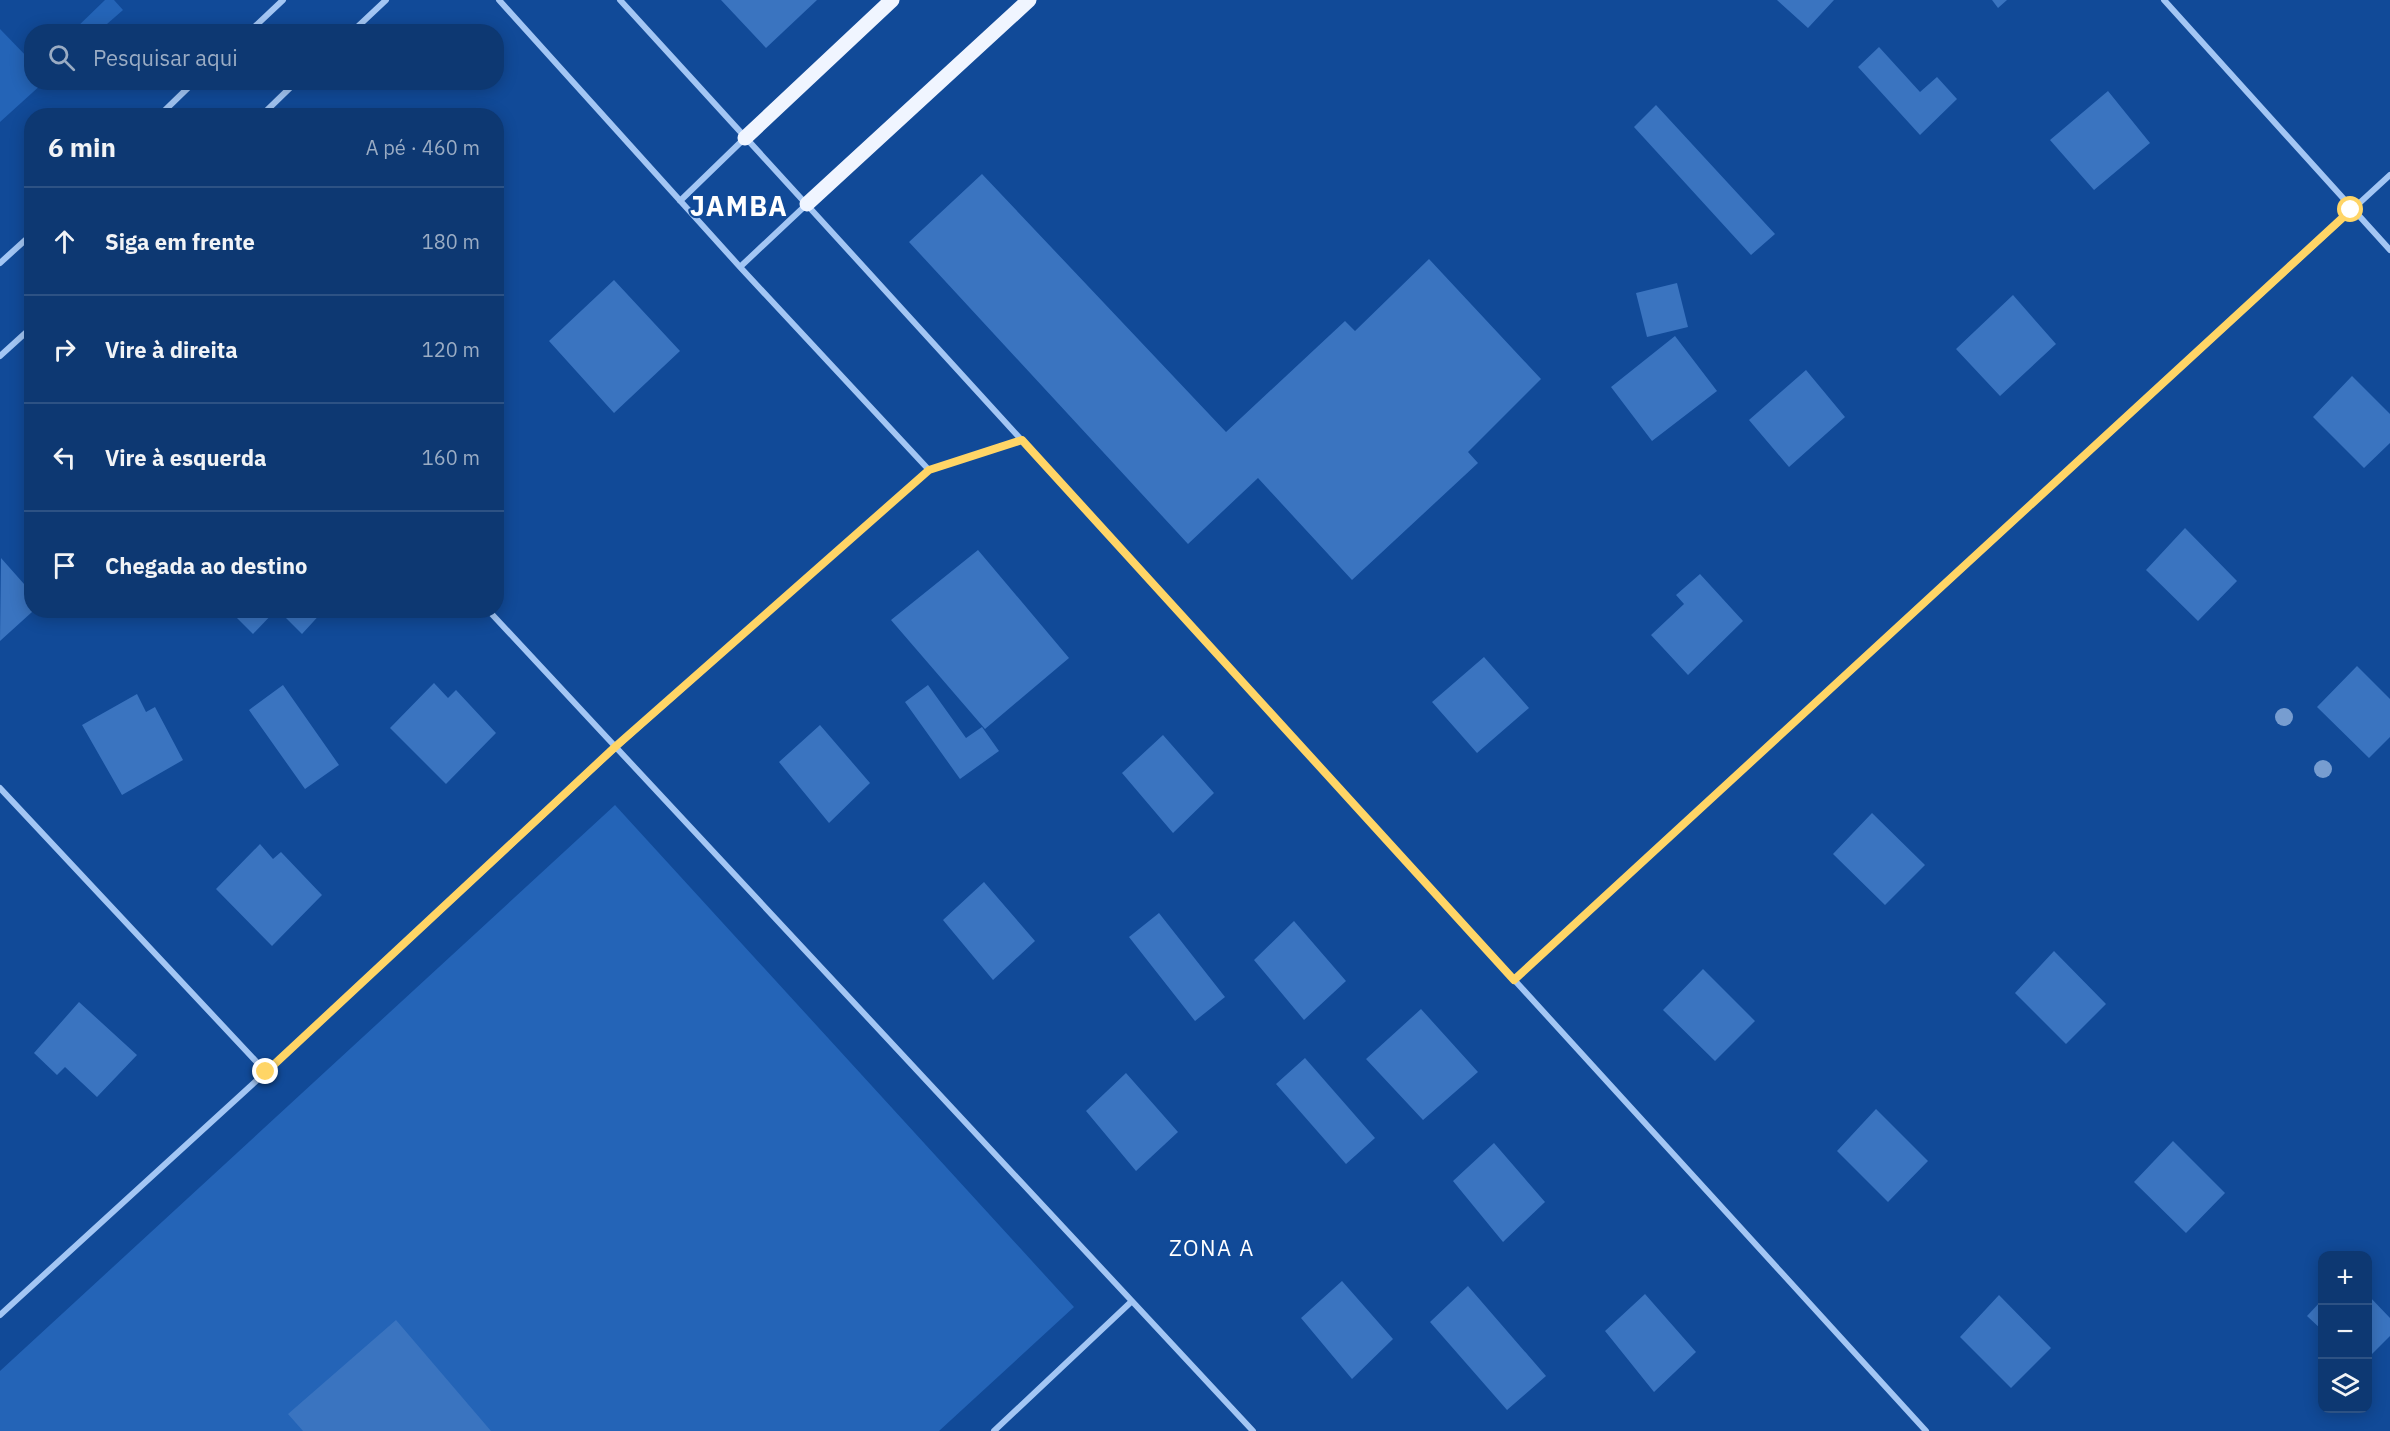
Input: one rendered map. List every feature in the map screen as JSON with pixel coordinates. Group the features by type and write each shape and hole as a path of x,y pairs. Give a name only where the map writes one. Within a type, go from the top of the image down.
{"main road":[{"path":"745,138 892,0"},
{"path":"807,204 1029,0"}],"street":[{"path":"258,24 283,0"},
{"path":"360,24 386,0"},
{"path":"499,0 740,267 929,470"},
{"path":"620,0 1926,1431"},
{"path":"2164,0 2351,210 2390,250"},
{"path":"167,108 186,90"},
{"path":"269,108 288,90"},
{"path":"680,201 745,138"},
{"path":"1514,980 2390,174"},
{"path":"740,267 807,204"},
{"path":"0,263 24,241"},
{"path":"0,356 24,334"},
{"path":"0,1315 266,1072 615,747 929,470 1022,440"},
{"path":"495,618 1253,1431"},
{"path":"0,788 266,1072"},
{"path":"994,1431 1132,1301"}],"shaded area":[{"path":"105,0 114,0 123,10 107,24 80,24"},
{"path":"0,29 24,54 24,90 35,90 0,122"},
{"path":"615,805 1074,1307 939,1431 0,1431 0,1371"}],"building":[{"path":"721,0 817,0 766,48"},
{"path":"1777,0 1834,0 1808,28"},
{"path":"1992,0 2007,0 1998,8"},
{"path":"1879,47 1920,92 1937,77 1957,99 1920,135 1858,67"},
{"path":"2108,91 2150,143 2094,190 2050,140"},
{"path":"1656,105 1775,234 1751,255 1634,127"},
{"path":"982,174 1226,432 1345,321 1355,331 1429,259 1541,379 1468,452 1478,463 1352,580 1258,478 1188,544 909,242"},
{"path":"614,280 680,351 614,413 549,341"},
{"path":"1677,283 1688,327 1647,337 1636,293"},
{"path":"2013,295 2056,344 2000,396 1956,349"},
{"path":"1675,336 1717,391 1652,441 1611,387"},
{"path":"1806,370 1845,417 1789,467 1749,420"},
{"path":"2352,376 2390,414 2390,443 2364,468 2313,417"},
{"path":"2185,528 2237,581 2198,621 2146,570"},
{"path":"978,550 1069,658 985,729 891,620"},
{"path":"1,558 24,584 25,618 0,641"},
{"path":"1700,574 1743,621 1688,675 1651,635 1684,604 1676,595"},
{"path":"237,618 268,618 253,634"},
{"path":"286,618 317,618 302,634"},
{"path":"1484,657 1529,708 1477,753 1432,702"},
{"path":"2357,666 2390,699 2390,737 2369,758 2317,707"},
{"path":"434,683 448,698 456,690 496,733 446,784 390,728"},
{"path":"283,685 339,765 305,789 249,710"},
{"path":"928,685 966,738 982,727 999,751 960,779 905,702"},
{"path":"137,694 146,712 155,707 183,760 122,795 82,725"},
{"path":"820,725 870,783 829,823 779,762"},
{"path":"1163,735 1214,793 1173,833 1122,773"},
{"path":"1872,813 1925,865 1885,905 1833,854"},
{"path":"260,844 273,859 281,852 322,895 272,946 216,889"},
{"path":"984,882 1035,941 993,980 943,920"},
{"path":"1159,913 1225,997 1195,1021 1129,937"},
{"path":"1294,921 1346,981 1304,1020 1254,960"},
{"path":"2054,951 2106,1004 2066,1044 2015,993"},
{"path":"1703,969 1755,1021 1715,1061 1663,1010"},
{"path":"79,1002 137,1055 97,1097 65,1067 57,1075 34,1053"},
{"path":"1421,1009 1478,1072 1423,1120 1366,1059"},
{"path":"1305,1058 1375,1138 1346,1164 1276,1084"},
{"path":"1126,1073 1178,1132 1136,1171 1086,1111"},
{"path":"1876,1109 1928,1161 1888,1202 1837,1151"},
{"path":"2173,1141 2225,1193 2186,1233 2134,1182"},
{"path":"1494,1143 1545,1202 1503,1242 1453,1181"},
{"path":"1342,1281 1393,1339 1352,1379 1301,1318"},
{"path":"1468,1286 1546,1376 1507,1410 1430,1322"},
{"path":"1645,1294 1696,1352 1654,1392 1605,1331"},
{"path":"1999,1295 2051,1348 2011,1388 1960,1337"},
{"path":"2372,1299 2390,1318 2390,1336 2372,1354"},
{"path":"2318,1304 2318,1326 2307,1316"},
{"path":"396,1320 491,1431 303,1431 288,1414"}],"district":[{"name":"JAMBA","path":"739,207"},
{"name":"ZONA A","path":"1212,1248"}],"route":[{"path":"266,1072 615,747 929,470 1022,440 1514,980 2351,210"}]}
